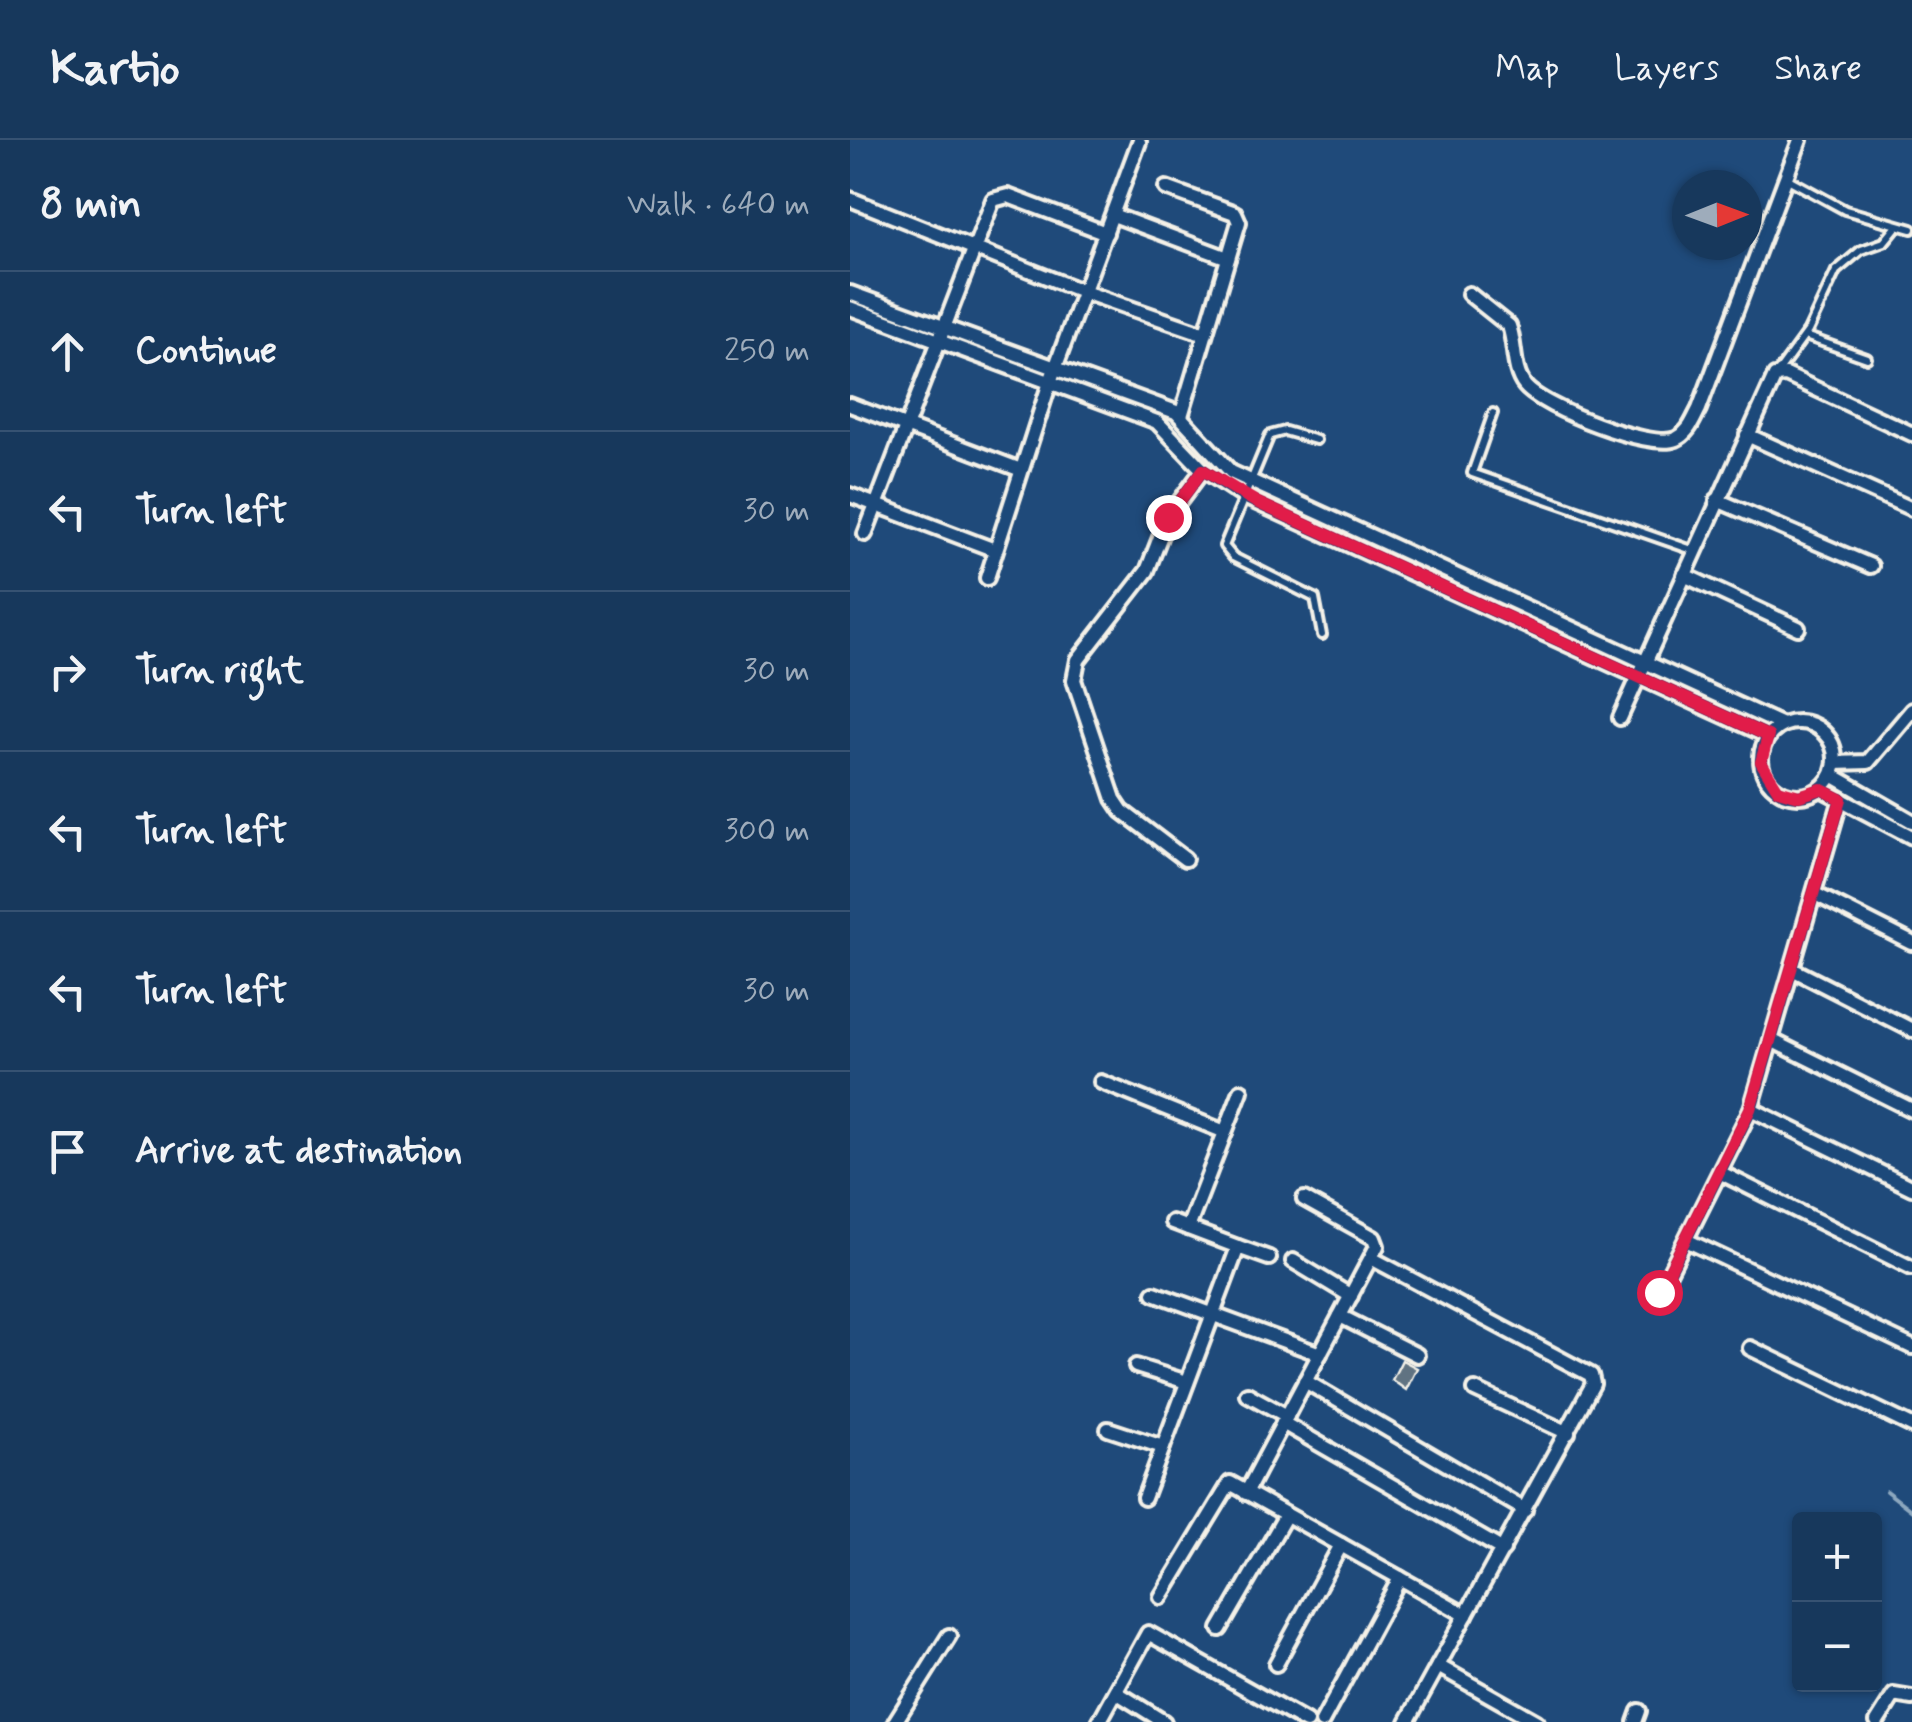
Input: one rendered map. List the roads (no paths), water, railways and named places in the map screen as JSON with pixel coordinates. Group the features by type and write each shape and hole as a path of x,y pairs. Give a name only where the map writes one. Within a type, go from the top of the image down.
{"street":[{"path":"1469,294 1509,326 1518,376 1536,397 1638,438 1670,441 1685,434 1699,408 1800,140"},
{"path":"986,578 1052,376 1139,142"},
{"path":"1166,188 1235,213 1239,222 1181,416"},
{"path":"865,534 993,200 1004,196 1106,233"},
{"path":"850,199 1084,292 1205,334"},
{"path":"1113,215 1228,258"},
{"path":"850,292 939,334"},
{"path":"850,308 1181,416 1221,464 1251,481 1647,659 1782,725"},
{"path":"1620,718 1775,376 1786,375 1912,434"},
{"path":"1052,376 1157,422 1203,470 1244,497 1768,736"},
{"path":"850,405 1021,470"},
{"path":"1747,434 1912,509"},
{"path":"1185,859 1122,811 1114,799 1074,680 1078,660 1148,571 1168,517 1203,470"},
{"path":"850,494 996,550"},
{"path":"1717,500 1870,566"},
{"path":"1684,574 1798,628"},
{"path":"1834,769 1868,762 1911,713"},
{"path":"1821,789 1834,769 1833,745 1818,726 1806,722 1782,725 1768,736 1761,762 1769,783 1788,795 1821,789 1912,837"},
{"path":"1834,769 1912,821"},
{"path":"1659,1292 1688,1241 1750,1109 1774,1042 1841,799"},
{"path":"1816,894 1912,943"},
{"path":"1794,970 1912,1030"},
{"path":"1774,1042 1912,1110"},
{"path":"1102,1082 1225,1132"},
{"path":"1188,1228 1241,1091"},
{"path":"1750,1109 1912,1188"},
{"path":"1721,1173 1912,1268"},
{"path":"1246,1493 1377,1246 1374,1238 1304,1199"},
{"path":"1172,1222 1268,1258"},
{"path":"1688,1241 1912,1347"},
{"path":"1144,1498 1238,1247"},
{"path":"1373,1259 1590,1375 1591,1391 1407,1722"},
{"path":"1292,1260 1351,1296"},
{"path":"1154,1293 1320,1354"},
{"path":"1340,1316 1417,1355"},
{"path":"1750,1348 1912,1426"},
{"path":"1136,1366 1187,1382"},
{"path":"1306,1381 1525,1510"},
{"path":"1475,1390 1568,1434"},
{"path":"1247,1394 1502,1550"},
{"path":"1108,1428 1162,1447"},
{"path":"1161,1597 1230,1484 1466,1615"},
{"path":"1220,1629 1286,1515"},
{"path":"1276,1664 1341,1545"},
{"path":"1322,1722 1400,1578"},
{"path":"1099,1722 1148,1633 1306,1722"},
{"path":"896,1722 949,1636"},
{"path":"1438,1666 1538,1722"},
{"path":"1116,1692 1164,1722"},
{"path":"1877,1722 1894,1696 1912,1698"}],"lane":[{"path":"1788,180 1845,210 1912,230"},
{"path":"1775,376 1805,336 1836,270 1860,250 1884,242 1897,226"},
{"path":"1805,336 1867,358"},
{"path":"1494,413 1472,474 1695,551"},
{"path":"1316,440 1285,431 1270,435 1224,539 1226,553 1315,598 1322,634"}],"waterway":[{"path":"1886,1491 1912,1511"}]}
